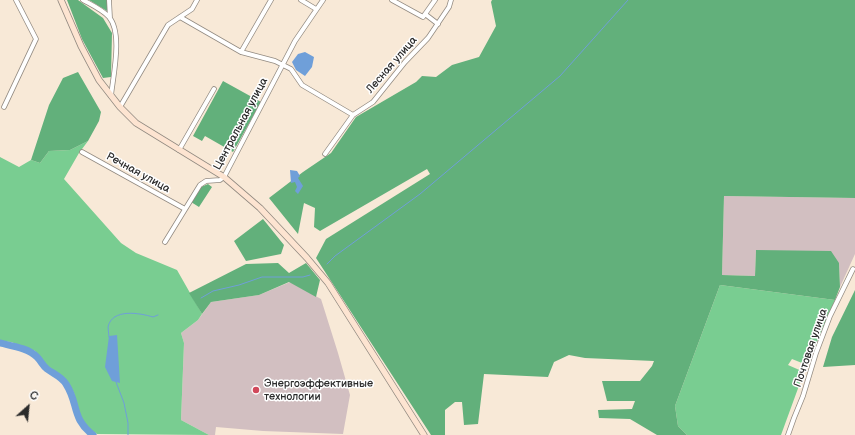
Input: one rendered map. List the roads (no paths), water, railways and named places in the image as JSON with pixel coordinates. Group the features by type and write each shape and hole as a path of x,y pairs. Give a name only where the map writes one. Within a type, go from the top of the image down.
{"main road":[{"path":"61,0 81,46 99,80 120,107 136,123 224,177 260,208 308,258 328,283 424,435"}],"street":[{"path":"4,107 36,39 16,0"},
{"path":"84,0 104,12 116,28 117,41 111,96"},
{"path":"109,0 110,18"},
{"path":"120,107 168,25 192,9 197,0"},
{"path":"241,52 271,0"},
{"path":"301,0 316,10"},
{"name":"Центральная улица","path":"165,242 200,185 206,181 220,180 224,177 295,41 322,0"},
{"path":"392,0 423,17 435,0"},
{"name":"Лесная улица","path":"325,154 353,115 373,102 405,62 428,38 449,7 451,0"},
{"path":"425,14 438,24"},
{"path":"180,16 241,52 276,61 291,69 302,85 353,115"},
{"path":"179,150 214,89"},
{"name":"Речная улица","path":"82,152 185,209"},
{"name":"Почтовая улица","path":"788,435 830,316 853,269"}],"water":[{"path":"305,52 314,57 312,67 305,76 296,70 292,62 298,54"},
{"path":"290,170 297,171 300,176 298,178 303,186 298,194 295,191 297,187 295,182 291,183"},
{"path":"117,335 120,383 112,381 105,367 109,336"}],"waterway":[{"path":"327,264 335,256 420,194 560,76 628,0"},
{"path":"201,298 213,291 239,285 262,277 303,277 310,275"},
{"path":"109,337 108,327 111,321 121,314 134,313 153,317 158,315"},
{"path":"0,343 29,351 37,357 47,369 62,379 70,391 81,423 93,435"},
{"path":"116,382 124,403 128,423 128,435"}],"place":[{"name":"Энергоэффективные технологии","path":"256,390"}]}
